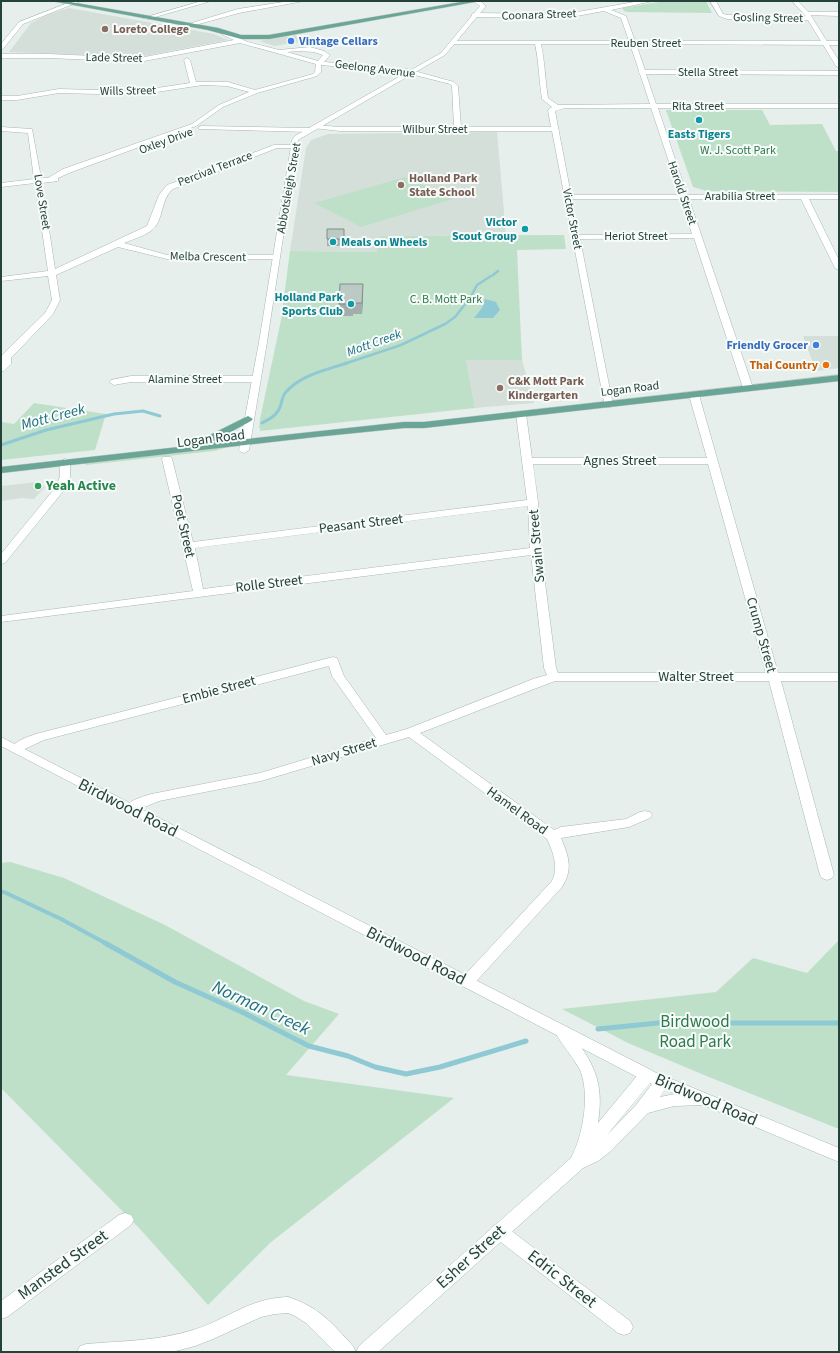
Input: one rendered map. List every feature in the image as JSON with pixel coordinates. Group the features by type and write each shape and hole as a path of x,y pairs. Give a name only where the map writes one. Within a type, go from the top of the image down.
{"main road":[{"path":"55,1 210,29 244,39 268,37 473,1"},
{"path":"210,29 225,34"},
{"name":"Logan Road","path":"1,470 167,458 244,446 406,430 424,426 521,414 839,378"},
{"path":"200,447 209,439 248,419"},
{"name":"Logan Road","path":"1,477 200,447 244,446"}],"street":[{"path":"19,24 78,1"},
{"path":"143,17 196,1"},
{"path":"143,17 208,1"},
{"path":"188,25 238,11 301,1"},
{"name":"Abbotsleigh Street","path":"244,446 295,140 297,137 443,54 483,6 473,1"},
{"name":"Coonara Street","path":"474,16 566,16 650,1"},
{"name":"Gosling Street","path":"713,1 722,15 727,17 839,14"},
{"path":"795,1 808,16 839,66"},
{"path":"807,5 810,10 808,16"},
{"path":"1,48 22,18 50,7"},
{"name":"Harold Street","path":"604,9 624,17 748,388"},
{"name":"Geelong Avenue","path":"225,34 244,39 279,52 320,63 412,73 444,80 455,86 458,129"},
{"name":"Lade Street","path":"1,56 49,56 140,60 244,39"},
{"name":"Reuben Street","path":"453,42 839,43"},
{"path":"538,42 542,62 541,66 545,99 557,107"},
{"path":"279,52 308,48 316,49 327,55 320,63"},
{"path":"187,60 194,85"},
{"name":"Oxley Drive","path":"1,185 39,182 69,176 201,128 226,108 315,75 318,72 318,65 320,63"},
{"name":"Stella Street","path":"642,73 839,73"},
{"name":"Oxley Drive","path":"48,180 66,171 194,126 220,106 255,92 299,80"},
{"name":"Wills Street","path":"1,98 17,98 59,90 138,92 211,83 228,84 255,92"},
{"name":"Rita Street","path":"557,107 839,106"},
{"name":"Victor Street","path":"557,107 551,110 554,128 608,405"},
{"name":"Wilbur Street","path":"201,128 554,128"},
{"name":"Love Street","path":"1,129 30,130 56,300 54,306 4,358"},
{"name":"Percival Terrace","path":"1,279 53,273 150,228 154,222 165,190 170,187 276,146 294,146"},
{"name":"Arabilia Street","path":"568,197 839,197"},
{"path":"804,197 839,268"},
{"name":"Heriot Street","path":"575,237 697,236"},
{"name":"Melba Crescent","path":"116,244 172,258 276,257"},
{"path":"1,369 6,364 4,358"},
{"name":"Alamine Street","path":"114,382 131,379 256,379"},
{"name":"Crump Street","path":"694,395 774,678 827,875"},
{"name":"Swain Street","path":"521,414 550,668 554,677"},
{"name":"Poet Street","path":"167,458 189,546 197,588 200,593"},
{"name":"Agnes Street","path":"527,461 713,461"},
{"path":"1,561 60,489 65,479 66,466"},
{"name":"Peasant Street","path":"189,546 532,502"},
{"name":"Rolle Street","path":"1,619 518,552 536,551"},
{"name":"Embie Street","path":"16,749 40,737 333,661 338,676 383,740"},
{"name":"Walter Street","path":"554,677 839,677"},
{"name":"Navy Street","path":"130,809 140,803 156,797 261,777 411,732 537,682 554,677"},
{"name":"Hamel Road","path":"411,732 553,836 562,861 562,878 467,982"},
{"name":"Birdwood Road","path":"1,741 647,1075 839,1154"},
{"path":"553,836 561,832 629,823 645,815"},
{"path":"563,1032 587,1070 592,1089 591,1110 586,1146"},
{"name":"Esher Street","path":"577,1163 586,1146 608,1123 647,1075"},
{"name":"Esher Street","path":"365,1352 577,1163 597,1153 644,1108 662,1081"},
{"path":"644,1108 674,1100 698,1100 712,1102"},
{"name":"Mansted Street","path":"1,1311 125,1220"},
{"name":"Edric Street","path":"499,1231 624,1328"},
{"path":"86,1352 166,1346 196,1337 258,1310 273,1306 286,1306 300,1309 320,1325 347,1352"}],"shaded area":[{"name":"Loreto College","path":"69,8 214,34 228,40 139,57 9,52 31,23 49,14"},
{"path":"295,35 305,41 274,46 259,41"},
{"name":"Holland Park State School","path":"497,132 506,235 380,236 378,252 290,251 306,148 311,140 328,134"},
{"path":"803,336 839,336 839,368 816,371"},
{"name":"C&K Mott Park Kindergarten","path":"466,360 522,360 534,403 475,408"},
{"path":"37,482 45,487 34,499 21,498 1,501 1,486"}],"green space":[{"path":"665,1 706,1 712,13 627,12 622,8"},
{"name":"W. J. Scott Park","path":"666,110 762,110 770,125 822,124 836,151 839,151 839,192 707,191 693,187"},
{"path":"405,177 453,199 361,227 314,203"},
{"name":"C. B. Mott Park","path":"564,235 566,249 517,250 522,360 466,360 475,408 260,431 260,419 281,320 290,251 377,252 380,236"},
{"path":"34,403 106,414 95,450 1,460 1,422 14,424"},
{"path":"228,447 214,451 86,465 85,463"},
{"path":"10,862 64,878 165,925 304,1001 339,1014 286,1075 454,1098 270,1243 208,1305 140,1229 1,1088 1,863"},
{"name":"Birdwood Road Park","path":"839,940 839,1129 628,1043 562,1009 716,992 753,958 807,973"}],"water":[{"path":"485,299 496,302 500,310 493,318 474,318 482,308"}],"building":[{"path":"327,229 344,229 344,239 327,239"},
{"path":"340,284 363,284 362,303 339,304"}],"waterway":[{"name":"Mott Creek","path":"493,275 498,271"},
{"name":"Mott Creek","path":"347,363 401,345 445,324 455,317 470,298 477,285 491,276"},
{"name":"Mott Creek","path":"262,423 276,414 280,408 285,393 298,382 306,377 347,363"},
{"name":"Mott Creek","path":"1,445 46,430 114,414 143,411 160,416"},
{"name":"Norman Creek","path":"1,892 4,892 61,919 107,944"},
{"name":"Norman Creek","path":"105,943 175,982 244,1013 309,1046 348,1056 375,1067 406,1074 440,1067 526,1041"},
{"name":"Norman Creek","path":"598,1029 658,1023 839,1023"}],"place":[{"name":"Loreto College","path":"105,29"},
{"name":"Vintage Cellars","path":"291,41"},
{"name":"Easts Tigers","path":"699,120"},
{"name":"Holland Park State School","path":"401,185"},
{"name":"Victor Scout Group","path":"525,229"},
{"name":"Meals on Wheels","path":"333,242"},
{"name":"Holland Park Sports Club","path":"351,304"},
{"name":"Friendly Grocer","path":"816,345"},
{"name":"Thai Country","path":"826,365"},
{"name":"C&K Mott Park Kindergarten","path":"500,388"},
{"name":"Yeah Active","path":"38,486"}]}
